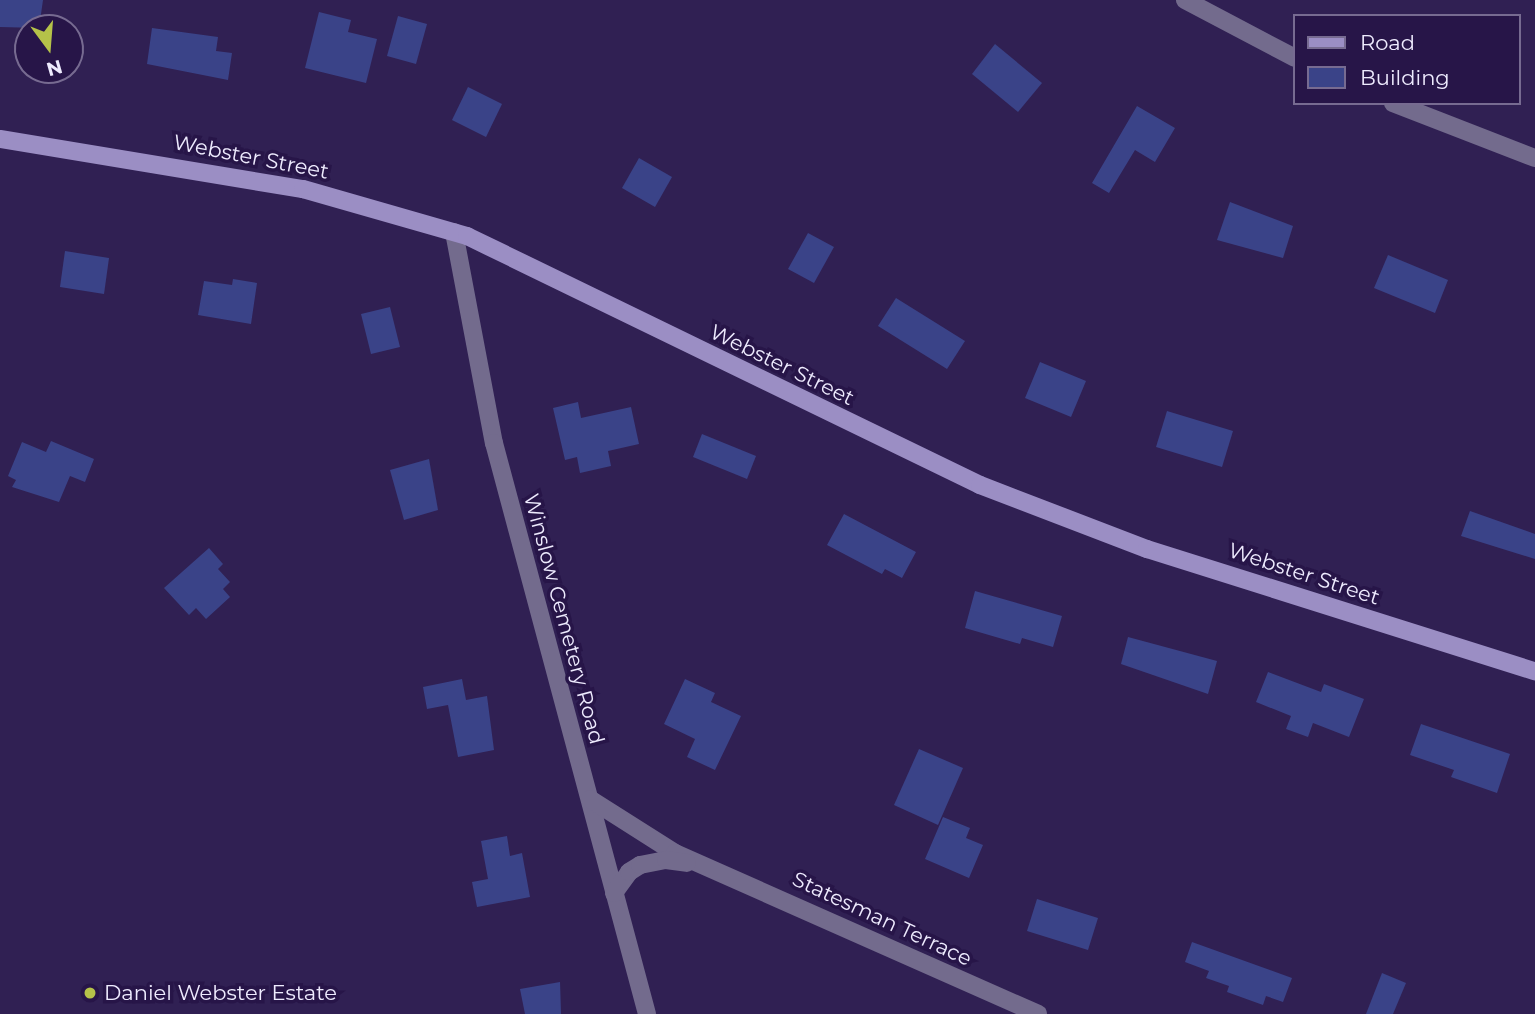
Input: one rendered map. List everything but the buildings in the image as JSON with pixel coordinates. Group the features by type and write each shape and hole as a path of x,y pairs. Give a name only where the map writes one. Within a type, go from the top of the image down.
{"street":[{"path":"1185,0 1294,57"},
{"path":"1398,105 1535,158"},
{"name":"Webster Street","path":"0,139 303,189 454,232 535,266 746,374 980,485 1147,549 1535,671"},
{"name":"Winslow Cemetery Road","path":"454,232 494,443 647,1014"},
{"name":"Statesman Terrace","path":"590,799 675,852 1038,1014"},
{"name":"Statesman Terrace","path":"614,893 629,872 649,862 708,866"}],"place":[{"name":"Daniel Webster Estate","path":"90,993"}]}
